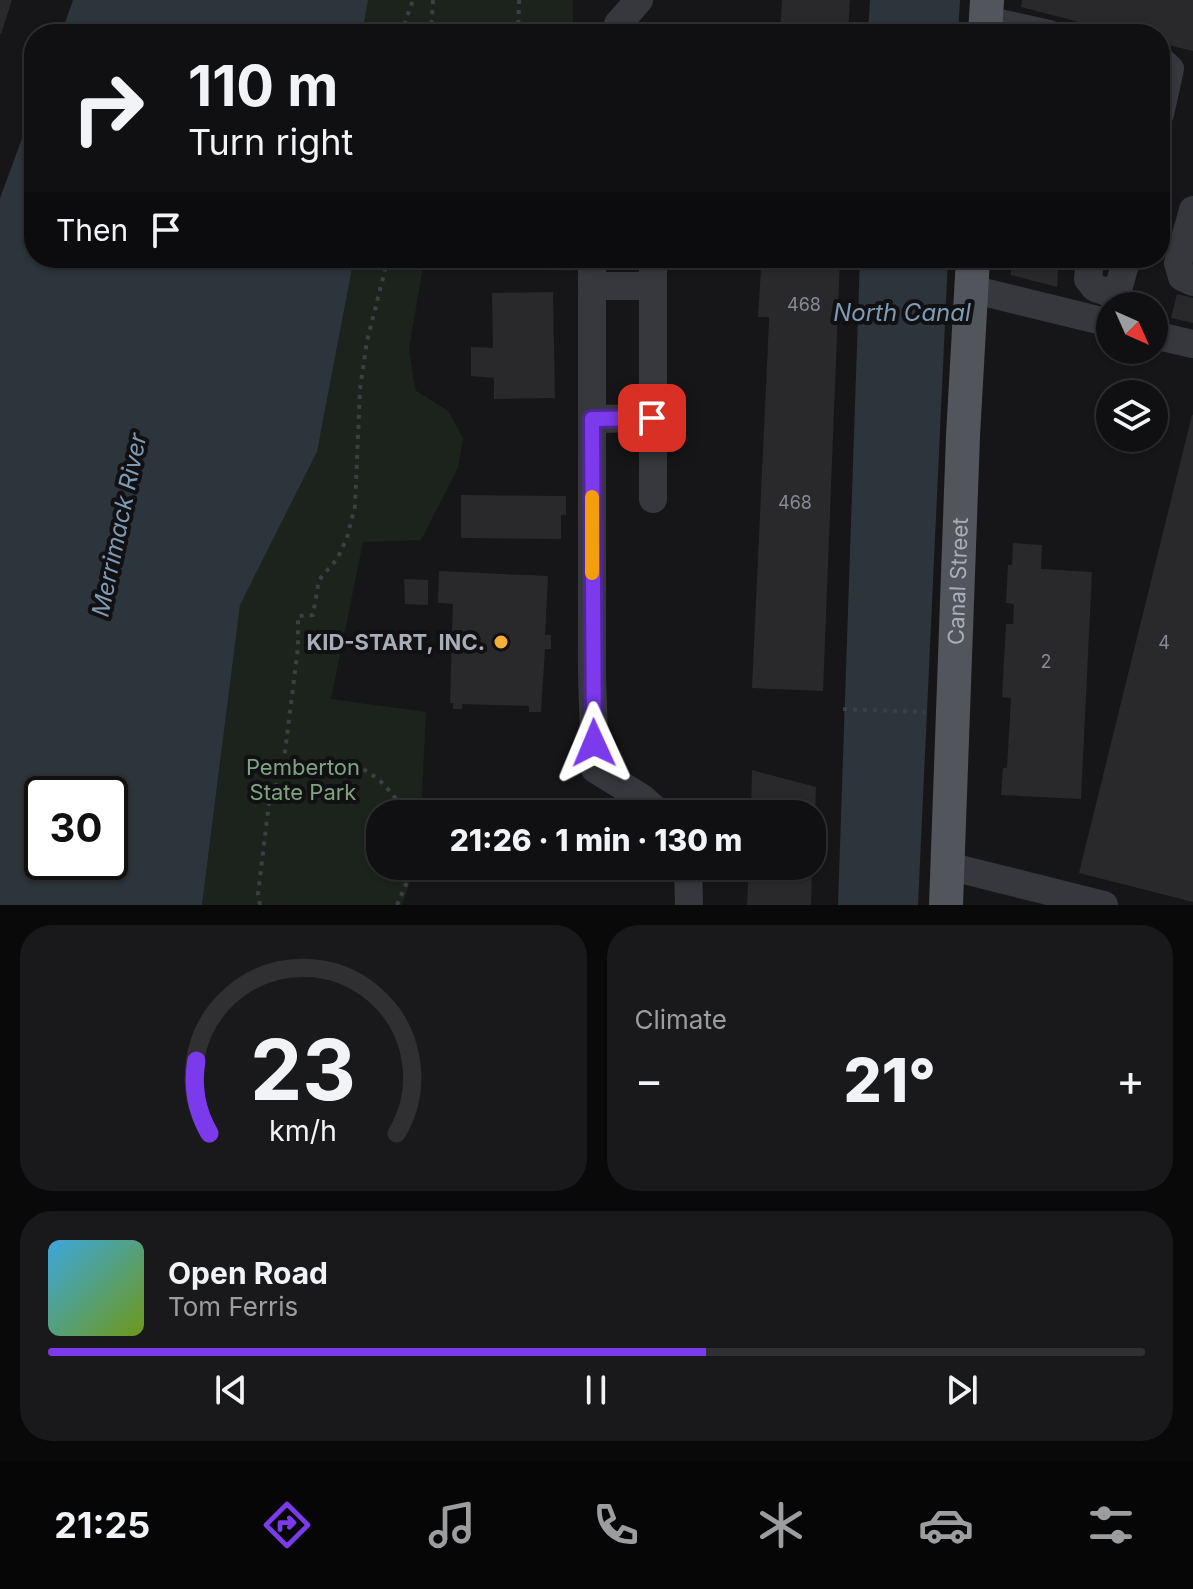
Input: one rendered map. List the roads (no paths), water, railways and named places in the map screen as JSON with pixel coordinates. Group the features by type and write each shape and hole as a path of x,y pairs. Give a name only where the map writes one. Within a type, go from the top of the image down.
{"main road":[{"name":"Canal Street","path":"946,905 972,273"}],"street":[{"path":"618,24 639,0"},
{"path":"986,18 1010,24"},
{"path":"1193,210 1178,263 1182,277 1193,282"},
{"path":"1089,268 1088,279 1095,288 1107,292 1119,286 1124,268"},
{"path":"644,800 595,769 592,674 592,272 653,272 653,499"},
{"path":"972,273 1096,319"},
{"path":"1168,338 1193,344"},
{"path":"592,419 652,418"},
{"path":"948,866 1104,905"},
{"path":"688,880 689,905"}],"water":[{"path":"73,0 368,0 364,24 65,24"},
{"path":"870,0 960,0 959,24 869,24"},
{"name":"Merrimack River","path":"24,133 24,268 352,268 317,452 240,605 202,905 0,905 0,198"},
{"name":"North Canal","path":"860,268 948,268 918,905 838,905"}],"place":[{"name":"KID-START, INC.","path":"501,642"}],"park label":[{"name":"Pemberton State Park","path":"303,780"}]}
